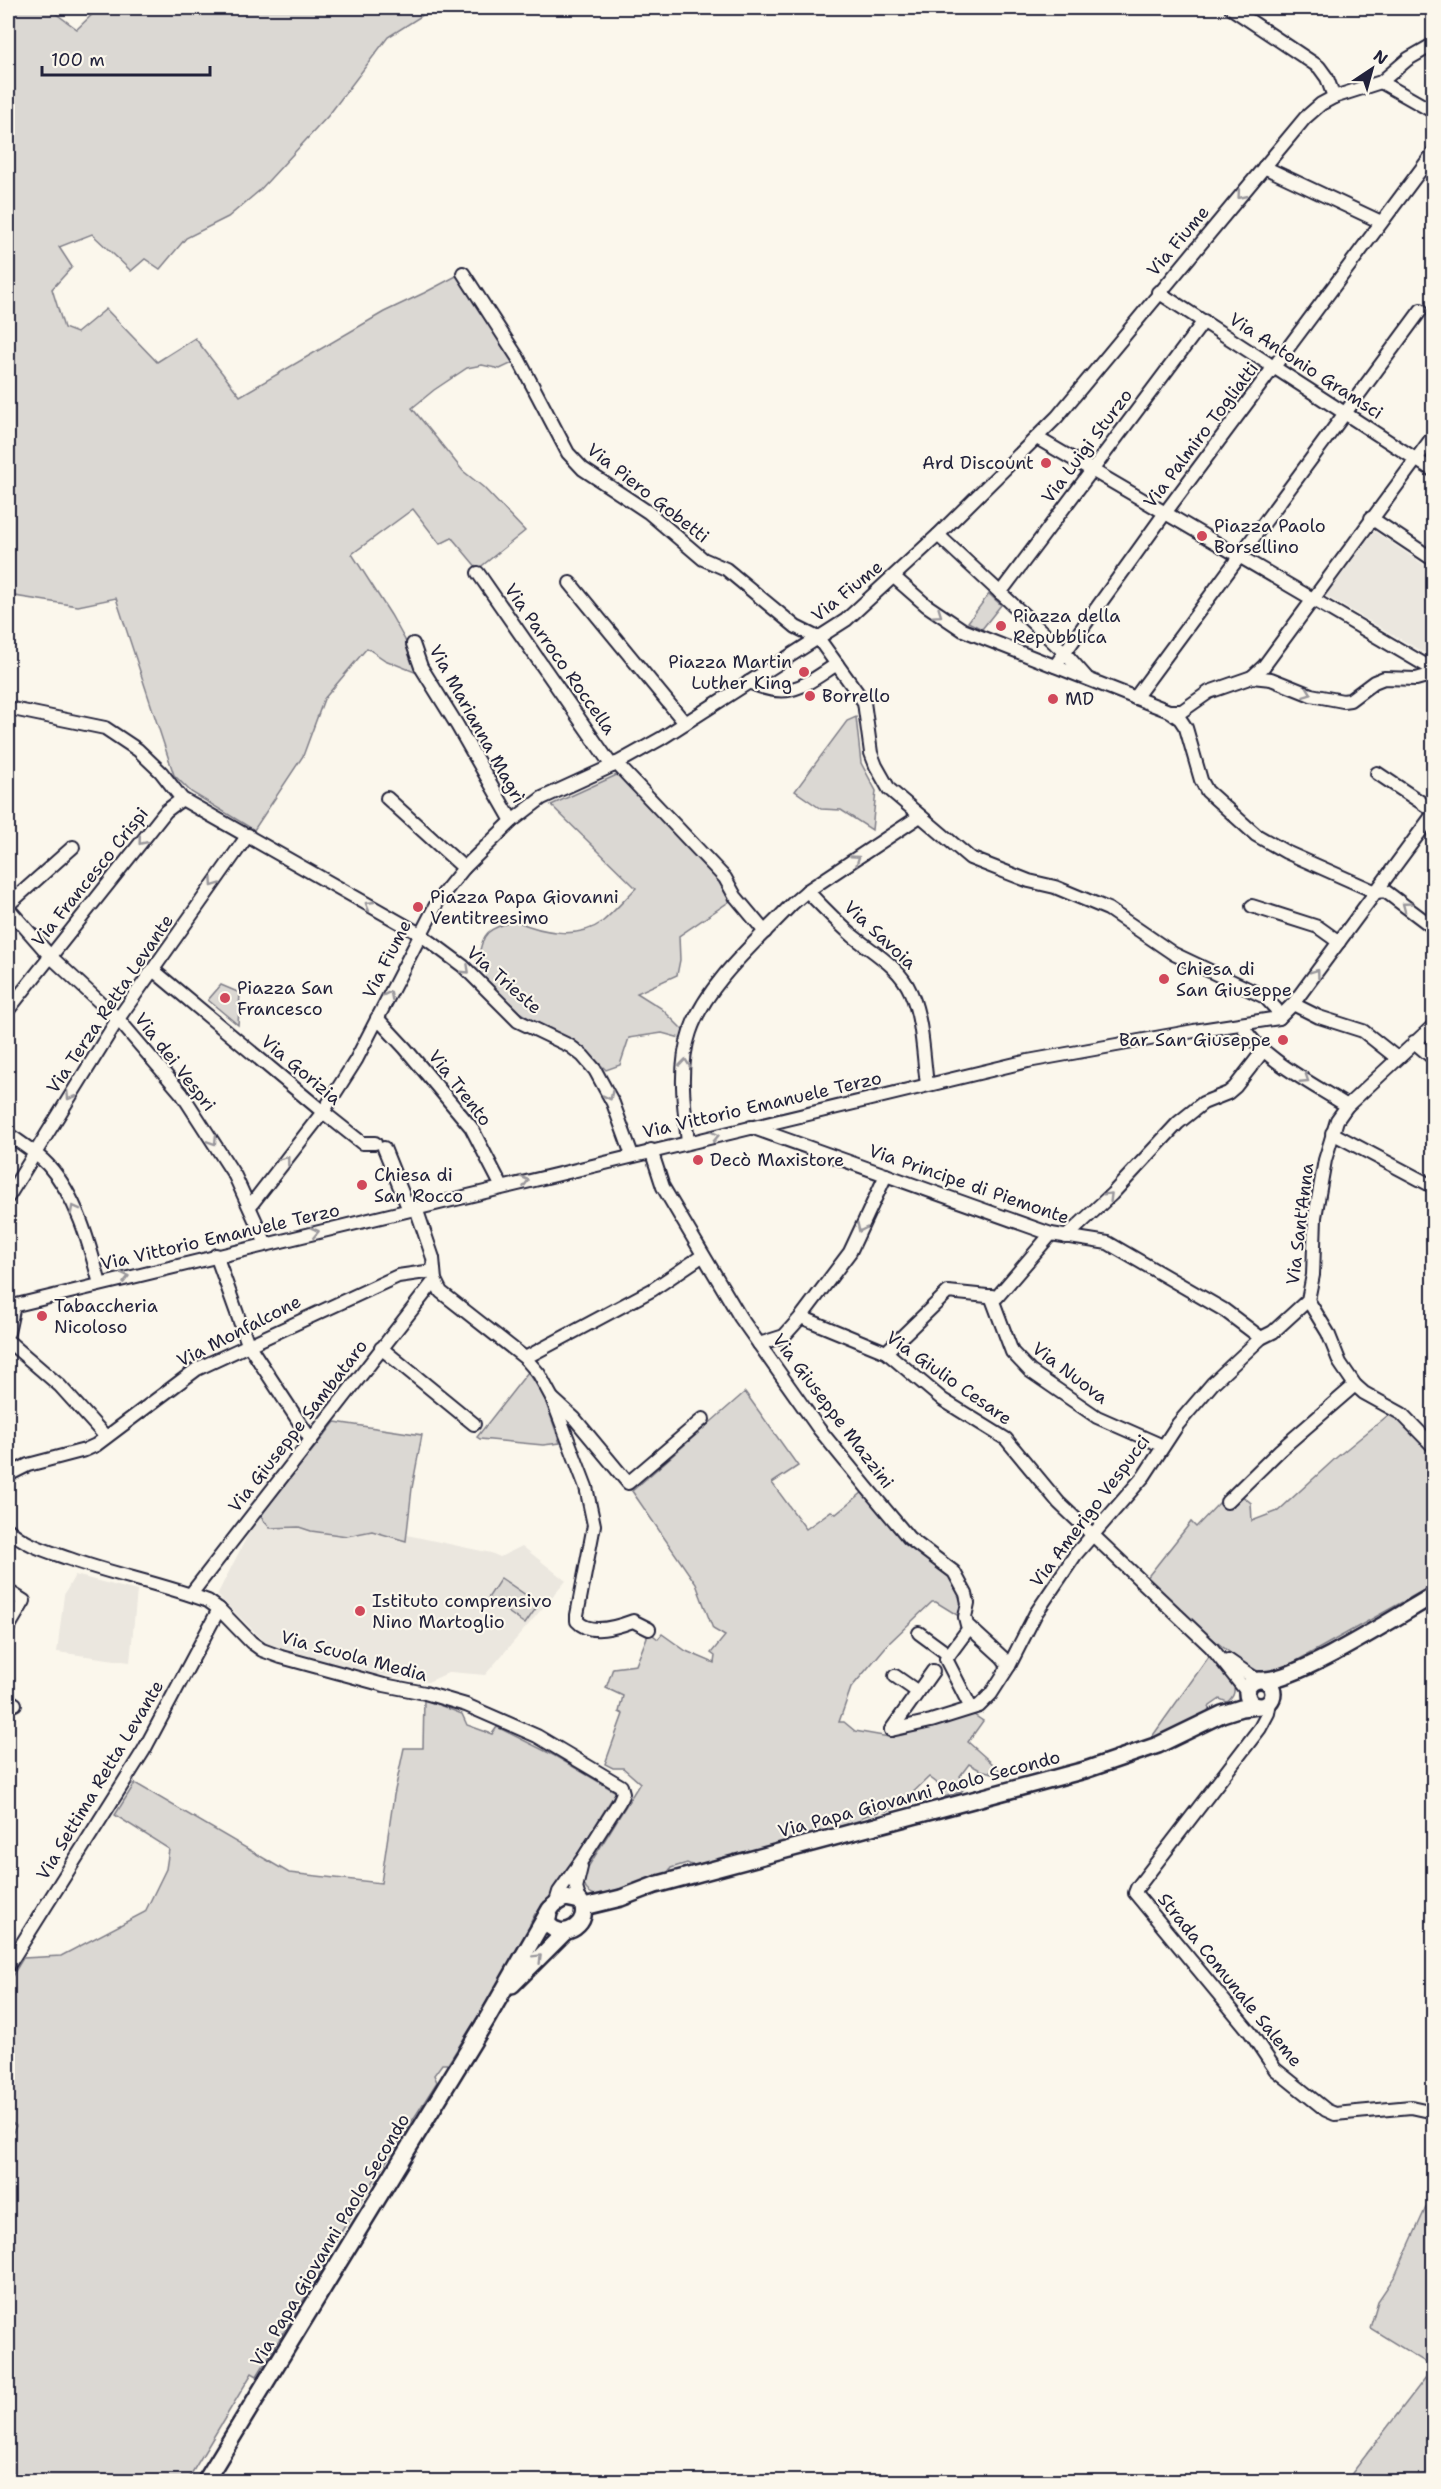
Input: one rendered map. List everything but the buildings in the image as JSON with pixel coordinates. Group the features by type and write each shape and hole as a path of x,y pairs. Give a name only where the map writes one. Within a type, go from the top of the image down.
{"main road":[{"path":"1258,1701 1250,1684 1261,1680 1276,1680 1314,1662 1434,1595"},
{"path":"1258,1701 1314,1662"},
{"path":"1258,1701 1272,1687 1261,1680"},
{"name":"Via Papa Giovanni Paolo Secondo","path":"582,1910 667,1882 1085,1770 1158,1746 1222,1714 1258,1701"},
{"path":"566,1898 582,1910 566,1932 516,1980 487,2019 553,1905 566,1898"},
{"path":"553,1905 547,1916 548,1924 552,1929 566,1932"},
{"name":"Via Papa Giovanni Paolo Secondo","path":"206,2481 487,2019"}],"street":[{"path":"1231,8 1319,67 1327,78 1334,97"},
{"path":"1434,45 1408,60 1381,82 1434,112"},
{"name":"Via Fiume","path":"250,1206 323,1112 356,1060 439,898 464,868 512,821 542,798 614,764 685,723 846,620 894,577 1036,438 1305,118 1321,104 1334,97 1381,82"},
{"name":"Via Palmiro Togliatti","path":"1055,666 1165,513 1434,152"},
{"path":"1264,167 1381,222"},
{"name":"Via Piero Gobetti","path":"463,273 518,358 568,453 583,469 648,512 703,559 726,569 796,627 818,638"},
{"name":"Via Antonio Gramsci","path":"1158,292 1434,471"},
{"path":"1135,698 1421,310"},
{"name":"Via Luigi Sturzo","path":"1000,593 1204,321"},
{"path":"1168,711 1182,711 1209,692 1252,676 1264,666 1434,435"},
{"path":"1036,438 1312,598 1434,672"},
{"path":"1371,518 1434,561"},
{"path":"938,534 1064,652 1088,679"},
{"name":"Via Parroco Roccella","path":"478,573 614,764 725,878 735,896 765,932"},
{"path":"894,577 926,605 963,630 1168,711 1180,719 1186,728 1201,780 1207,791 1256,835 1286,852 1376,892 1385,891 1434,928"},
{"path":"570,583 685,723"},
{"path":"818,638 864,702 871,753 882,779 920,816 970,858 1029,881 1055,886 1108,909 1174,954 1265,997 1279,1018 1293,1004 1434,812 1377,773"},
{"name":"Via Marianna Magrì","path":"413,644 421,667 512,821"},
{"path":"749,682 761,688 794,691 837,664"},
{"path":"1252,676 1271,679 1311,695 1343,701 1350,700 1374,682 1384,678 1416,679 1434,672"},
{"path":"8,708 105,728 138,750 161,772 182,799"},
{"path":"387,798 464,868"},
{"name":"Via Trieste","path":"182,799 420,934 463,966 518,1021 570,1046 583,1056 596,1070 613,1103 632,1155"},
{"name":"Via Francesco Crispi","path":"9,1006 166,811 182,799"},
{"path":"688,1142 683,1089 690,1032 712,990 765,932 807,891 920,816"},
{"name":"Via Terza Retta Levante","path":"8,1197 118,1019 248,835"},
{"path":"8,907 73,847"},
{"name":"Via Savoia","path":"807,891 853,935 893,967 906,983 919,1019 927,1084"},
{"path":"1251,906 1318,927 1339,942"},
{"name":"Via dei Vespri","path":"8,907 50,956 118,1019 182,1094 235,1176 266,1244"},
{"name":"Via Gorizia","path":"153,970 362,1143 380,1146 412,1209 433,1258 434,1275"},
{"path":"1293,1004 1319,1017 1363,1031 1397,1058"},
{"name":"Via Trento","path":"377,1018 405,1047 471,1127 502,1187"},
{"name":"Via Vittorio Emanuele Terzo","path":"11,1306 927,1084 1049,1057 1194,1030 1279,1018"},
{"path":"1242,1025 1249,1039 1263,1051 1347,1107"},
{"name":"Via Sant'Anna","path":"1261,1338 1273,1332 1308,1300 1313,1275 1315,1217 1332,1133 1337,1120 1347,1107 1397,1058 1434,1025"},
{"path":"1414,1042 1434,1059"},
{"path":"1066,1236 1112,1194 1178,1123 1203,1102 1228,1093 1235,1087 1263,1051"},
{"name":"Via Principe di Piemonte","path":"752,1127 1051,1234 1108,1243 1224,1310 1261,1338"},
{"path":"1332,1133 1434,1187"},
{"path":"8,1134 35,1152 49,1166 83,1226 100,1284"},
{"name":"Via Giuseppe Mazzini","path":"651,1150 663,1187 702,1256 759,1344 819,1430 909,1538 954,1572 966,1594 968,1603 965,1617 969,1628"},
{"path":"759,1344 784,1336 850,1252 886,1175"},
{"path":"886,1352 948,1292 997,1297 1051,1234"},
{"path":"216,1255 248,1344 310,1440"},
{"path":"525,1358 652,1290 702,1256"},
{"path":"434,1275 441,1292 525,1358 539,1374 552,1398 586,1487 594,1525 577,1621 581,1625 598,1629 633,1621 649,1629"},
{"name":"Via Monfalcone","path":"8,1475 43,1461 85,1450 197,1369 248,1344 398,1276 434,1275"},
{"name":"Via Giuseppe Sambataro","path":"191,1594 381,1348 434,1275"},
{"name":"Via Nuova","path":"991,1296 1012,1352 1030,1371 1097,1418 1163,1446"},
{"path":"1308,1300 1328,1333 1340,1363 1355,1385 1364,1393 1402,1414 1434,1447"},
{"path":"8,1333 11,1306"},
{"name":"Via Giulio Cesare","path":"801,1317 886,1352 944,1400 1006,1439 1059,1503 1210,1647"},
{"name":"Via Amerigo Vespucci","path":"918,1692 891,1730 931,1721 985,1701 1009,1666 1036,1613 1076,1554 1144,1476 1178,1424 1213,1383 1261,1338"},
{"path":"8,1341 60,1386 106,1437"},
{"path":"381,1348 474,1424"},
{"path":"1227,1502 1280,1450 1355,1385"},
{"path":"552,1398 575,1419 628,1483 703,1419"},
{"name":"Via Scuola Media","path":"8,1529 18,1539 43,1550 116,1575 191,1594 208,1601 262,1650 349,1676 466,1705 537,1736 621,1786 623,1793 619,1802 584,1857"},
{"path":"8,1591 24,1601 8,1628"},
{"name":"Via Settima Retta Levante","path":"8,1966 144,1750 219,1609"},
{"path":"971,1708 946,1659 969,1628 1009,1666"},
{"path":"919,1633 949,1655"},
{"path":"1210,1647 1261,1680"},
{"path":"1210,1647 1268,1713 1260,1728 1250,1739"},
{"path":"895,1676 918,1692 933,1671"},
{"path":"1250,1739 1258,1701"},
{"name":"Strada Comunale Saleme","path":"1250,1739 1137,1888 1136,1893 1250,2032 1275,2069 1326,2110 1335,2114 1351,2115 1400,2108 1434,2112"},
{"path":"553,1905 559,1892 584,1857"},
{"path":"582,1910 576,1888 584,1857"}],"shaded area":[{"path":"8,8 48,8 77,29 99,8 434,8 388,37 328,116 259,191 228,217 186,238 160,269 145,259 131,271 92,234 59,247 72,267 52,289 64,328 77,333 106,309 157,362 195,338 240,396 384,312 460,274 517,361 500,369 482,365 467,368 412,408 463,471 483,487 525,531 478,569 452,538 440,544 413,509 352,554 405,640 417,673 385,660 367,648 324,699 303,756 254,830 191,792 174,775 116,598 78,606 8,595"},
{"path":"1374,531 1433,571 1433,658 1326,596"},
{"path":"989,594 1001,605 982,629 968,622"},
{"path":"856,717 861,763 876,791 872,830 841,810 821,809 795,791 847,721"},
{"path":"619,774 724,884 730,901 679,936 680,960 677,975 637,993 661,1008 685,1032 684,1039 662,1033 629,1038 620,1065 606,1070 578,1043 545,1028 517,1011 475,968 485,936 495,928 516,921 548,931 582,931 602,922 636,888 551,805"},
{"path":"221,985 240,993 238,1025 208,1000"},
{"path":"528,1372 543,1394 560,1443 543,1445 477,1437"},
{"path":"745,1392 798,1466 772,1483 806,1529 831,1511 836,1514 863,1492 960,1586 964,1607 957,1615 936,1602 932,1602 889,1643 851,1688 839,1722 844,1722 855,1731 889,1737 971,1713 983,1721 968,1742 1002,1772 997,1774 980,1770 969,1764 960,1776 966,1786 961,1792 944,1797 939,1790 941,1786 929,1777 902,1803 886,1811 880,1809 878,1812 862,1817 861,1820 810,1836 803,1833 794,1834 789,1841 696,1867 687,1863 671,1868 665,1876 617,1890 602,1897 597,1896 586,1889 585,1872 640,1783 623,1768 613,1768 605,1764 623,1714 619,1712 623,1696 606,1688 613,1668 636,1665 649,1632 658,1639 662,1634 686,1651 714,1663 715,1656 711,1653 725,1636 713,1629 696,1584 632,1491"},
{"path":"1392,1412 1433,1454 1433,1585 1291,1664 1265,1673 1254,1669 1223,1647 1146,1579 1191,1522 1196,1527 1219,1503 1225,1509 1241,1495 1251,1503 1252,1521 1278,1511 1337,1457"},
{"path":"335,1422 422,1435 412,1488 406,1541 372,1531 347,1536 299,1527 270,1528 260,1516"},
{"path":"260,1516 271,1528 299,1527 311,1531 361,1534 372,1531 406,1540 407,1535 491,1553 500,1557 522,1546 566,1581 485,1675 450,1672 428,1682 362,1672 266,1643 217,1595 253,1525"},
{"path":"75,1575 137,1591 130,1662 57,1652 64,1595"},
{"path":"501,1578 539,1604 525,1624 488,1598"},
{"path":"1210,1655 1230,1678 1234,1690 1232,1696 1227,1702 1220,1699 1210,1706 1207,1713 1149,1741"},
{"path":"424,1699 462,1714 467,1725 492,1734 497,1727 555,1756 616,1792 542,1912 535,1914 530,1924 531,1931 448,2064 442,2064 434,2075 437,2082 322,2262 325,2265 257,2376 252,2373 187,2481 8,2481 8,2142 16,2126 8,2120 8,2067 16,2052 8,2046 8,1983 23,1958 61,1956 145,1912 166,1869 169,1849 115,1815 135,1783 289,1873 381,1883 394,1795 404,1748 423,1748"},
{"path":"1433,2192 1433,2367 1370,2328 1378,2301 1395,2276"},
{"path":"1433,2368 1433,2481 1346,2481"}],"place":[{"name":"Ard Discount","path":"1046,463"},
{"name":"Piazza Paolo Borsellino","path":"1202,536"},
{"name":"Piazza della Repubblica","path":"1001,626"},
{"name":"Piazza Martin Luther King","path":"804,672"},
{"name":"Borrello","path":"810,696"},
{"name":"MD","path":"1053,699"},
{"name":"Piazza Papa Giovanni Ventitreesimo","path":"418,907"},
{"name":"Chiesa di San Giuseppe","path":"1164,979"},
{"name":"Piazza San Francesco","path":"225,998"},
{"name":"Bar San Giuseppe","path":"1283,1040"},
{"name":"Decò Maxistore","path":"698,1160"},
{"name":"Chiesa di San Rocco","path":"362,1185"},
{"name":"Tabaccheria Nicoloso","path":"42,1316"},
{"name":"Istituto comprensivo Nino Martoglio","path":"360,1611"}]}
